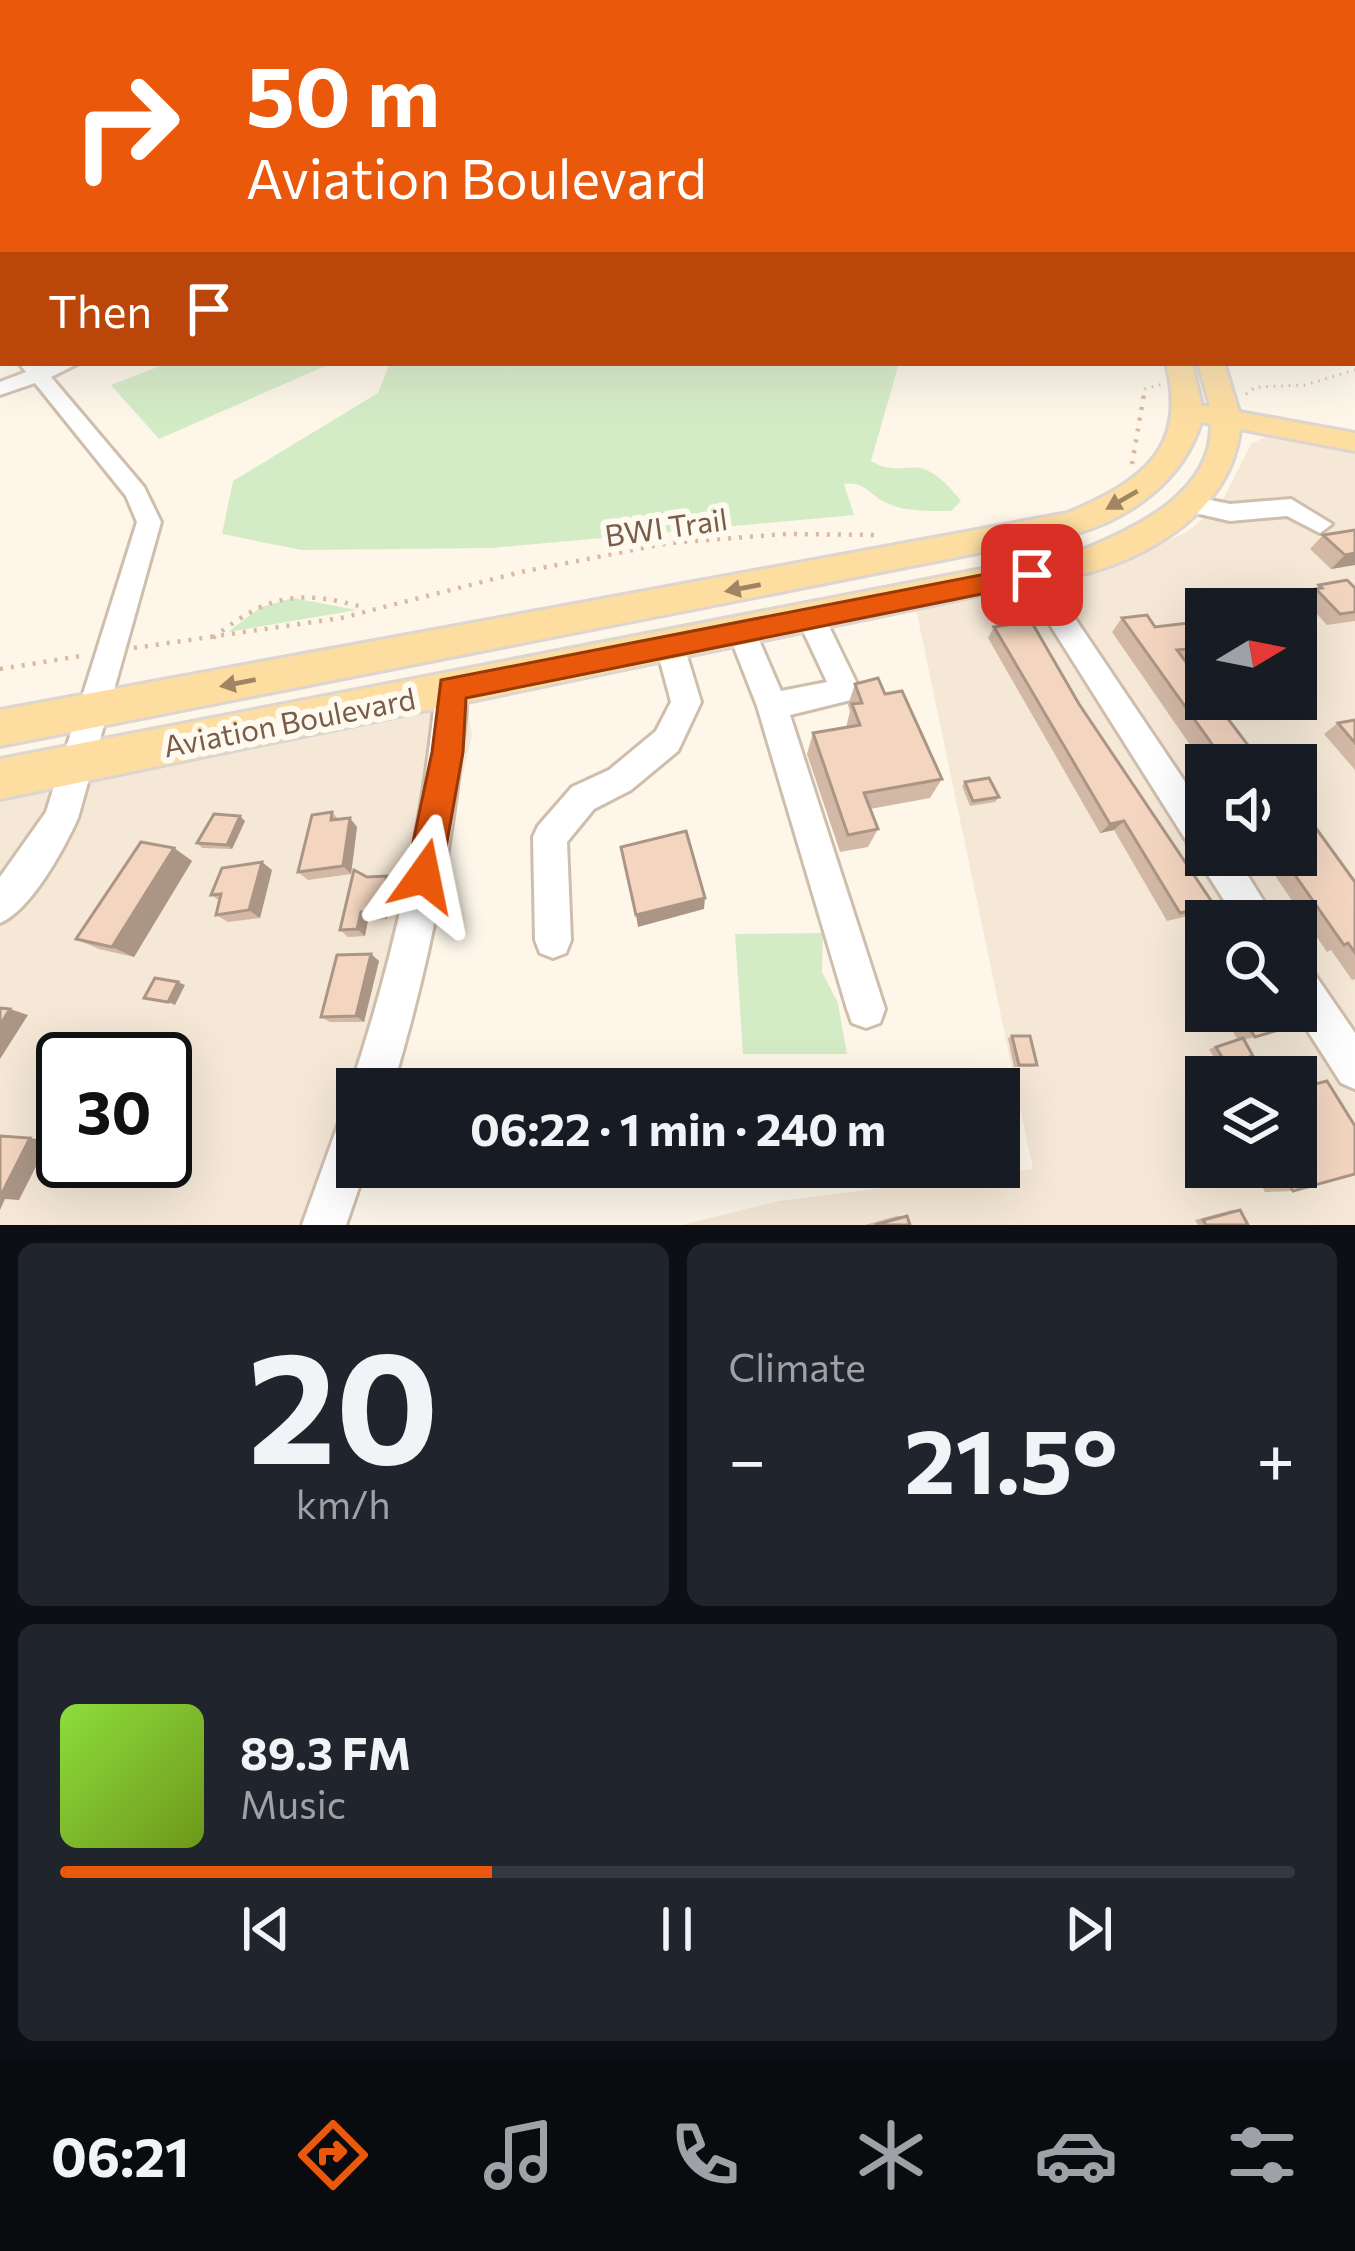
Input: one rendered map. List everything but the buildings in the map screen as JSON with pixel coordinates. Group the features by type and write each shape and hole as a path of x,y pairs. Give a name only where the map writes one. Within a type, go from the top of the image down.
{"main road":[{"path":"1180,366 1189,388 1190,411 1232,408 1355,442"},
{"path":"1212,366 1232,408"},
{"name":"Aviation Boulevard","path":"0,778 1032,575 1133,543 1190,504 1212,477 1232,408"},
{"name":"Aviation Boulevard","path":"0,728 1073,523 1120,502 1155,477 1182,438 1190,411"}],"street":[{"path":"0,368 27,367"},
{"path":"0,389 27,367"},
{"path":"0,905 54,834 149,522 136,493 27,367"},
{"path":"1190,504 1221,515 1244,516 1291,507 1320,524"},
{"path":"1032,575 1185,810"},
{"path":"772,706 845,689 811,618"},
{"path":"742,632 772,706 866,1009"},
{"path":"553,940 550,837 583,798 620,780 667,741 686,702 670,646"},
{"path":"376,1068 403,975 436,817 451,689"},
{"path":"1317,1011 1355,1069"},
{"path":"324,1225 337,1188"}],"path":[{"path":"1232,408 1256,387 1305,385 1355,370"},
{"path":"1130,468 1136,456 1142,396"},
{"name":"BWI Trail","path":"130,649 372,610 521,572 669,543 786,534 895,535"},
{"path":"213,638 248,609 288,595 326,596 372,610"},
{"path":"0,669 97,654"}],"shaded area":[{"path":"1266,437 1355,449 1355,1225 682,1225 779,1201 882,1188 1020,1188 1020,1171 1033,1169 1020,1107 1020,1068 1012,1068 916,609 1133,557 1187,532 1220,505 1251,444"},
{"path":"467,705 472,735 394,1068 336,1068 336,1188 352,1188 344,1225 0,1225 0,796"}],"green space":[{"path":"160,366 325,366 159,439 111,385"},
{"path":"389,366 898,366 871,461 933,473 961,501 951,511 912,510 883,501 858,484 844,484 854,515 492,548 302,550 222,534 233,481 378,393"},
{"path":"293,598 357,610 228,632 261,607"},
{"path":"823,933 822,972 838,1003 847,1054 743,1054 735,934"}],"route":[{"path":"424,876 447,752 451,689 1032,575"}]}
